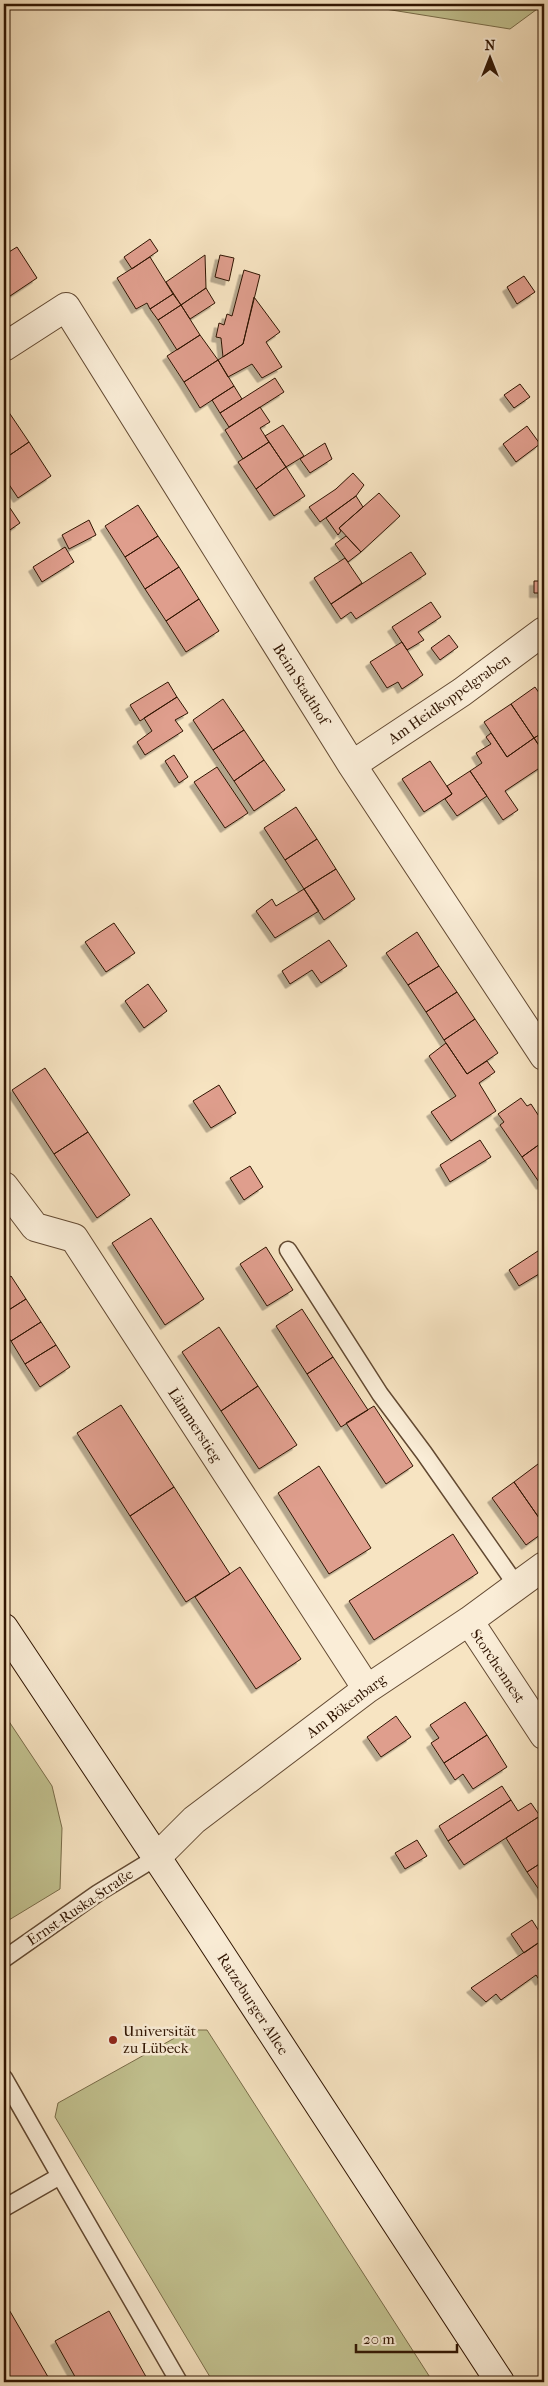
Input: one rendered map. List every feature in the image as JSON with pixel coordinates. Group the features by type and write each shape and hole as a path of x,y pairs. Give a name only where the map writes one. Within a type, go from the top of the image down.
{"street":[{"name":"Beim Stadthof","path":"4,347 66,307 352,765 544,1056"},
{"name":"Am Heidkoppelgraben","path":"352,765 462,692 544,631"},
{"name":"Lämmerstieg","path":"4,1186 35,1227 74,1238 366,1689"},
{"name":"Am Bökenbarg","path":"157,1857 194,1820 366,1689 469,1621 544,1566"},
{"name":"Storchennest","path":"469,1621 544,1735"},
{"name":"Ratzeburger Allee","path":"4,1628 157,1857 500,2382"}],"lane":[{"path":"288,1250 380,1394 424,1453 517,1586"},
{"name":"Ernst-Ruska-Straße","path":"4,1959 98,1893 157,1857"},
{"path":"4,2080 179,2382"},
{"path":"4,2208 60,2176"}],"green space":[{"path":"354,4 544,4 510,29"},
{"path":"4,1714 52,1786 62,1828 60,1889 4,1923"},
{"path":"189,2030 207,2030 433,2382 213,2382 55,2117 58,2103"}],"building":[{"path":"150,239 158,251 132,269 124,257"},
{"path":"17,247 37,278 4,300 4,255"},
{"path":"205,255 206,288 181,305 166,282"},
{"path":"220,255 234,258 229,281 215,277"},
{"path":"150,257 173,294 150,309 147,303 136,309 117,278"},
{"path":"244,270 260,275 243,344 223,357 221,338 216,337 219,323 224,325 227,314 232,316"},
{"path":"524,276 535,292 517,304 507,287"},
{"path":"206,288 215,303 190,319 181,305"},
{"path":"173,294 181,305 158,320 150,309"},
{"path":"254,297 280,332 266,342 282,367 262,378 252,364 228,377 218,360 243,344"},
{"path":"181,305 200,335 177,350 158,320"},
{"path":"200,335 218,360 184,382 167,356"},
{"path":"218,360 234,386 200,408 184,382"},
{"path":"275,378 284,392 229,427 220,413"},
{"path":"520,384 530,397 514,408 504,395"},
{"path":"234,386 242,399 220,413 212,400"},
{"path":"260,407 270,422 260,428 269,442 243,459 225,430"},
{"path":"6,408 29,442 4,459 4,409"},
{"path":"283,425 304,456 286,467 265,436"},
{"path":"527,426 540,444 516,462 503,444"},
{"path":"29,442 51,476 18,498 4,477 4,459"},
{"path":"269,442 286,467 256,489 238,462"},
{"path":"325,443 332,459 310,473 300,459"},
{"path":"286,467 305,496 274,516 256,489"},
{"path":"353,473 364,485 356,496 320,522 309,507 336,489"},
{"path":"379,493 400,516 361,552 339,528"},
{"path":"356,496 363,507 339,528 341,531 338,535 326,518"},
{"path":"138,505 158,536 125,557 105,526"},
{"path":"10,508 20,523 4,534 4,512"},
{"path":"89,520 96,535 69,549 62,535"},
{"path":"158,536 179,567 145,589 125,557"},
{"path":"346,536 361,552 348,562 335,544"},
{"path":"65,547 74,562 42,582 33,567"},
{"path":"411,552 426,574 356,619 351,612 341,619 331,604"},
{"path":"345,558 362,583 331,604 314,578"},
{"path":"179,567 199,599 166,621 145,589"},
{"path":"534,581 544,581 544,593 534,593"},
{"path":"199,599 219,631 186,652 166,621"},
{"path":"431,602 441,617 418,632 424,640 407,650 392,627"},
{"path":"449,635 458,647 440,660 431,648"},
{"path":"402,642 423,675 402,689 398,682 387,688 370,662"},
{"path":"168,682 177,697 140,721 130,705"},
{"path":"535,687 544,700 544,732 534,738 511,704"},
{"path":"177,697 188,713 175,720 183,731 145,755 137,742 152,731 144,718"},
{"path":"223,699 244,730 213,750 193,720"},
{"path":"511,704 534,738 507,757 484,722"},
{"path":"244,730 264,760 234,781 213,750"},
{"path":"544,732 544,753 534,738"},
{"path":"491,733 507,757 534,738 544,753 544,765 505,791 518,810 503,820 470,771 482,763 476,753 491,744 486,737"},
{"path":"174,755 188,777 179,783 165,761"},
{"path":"264,760 285,790 254,811 234,781"},
{"path":"430,761 452,794 424,812 402,779"},
{"path":"217,767 248,813 225,828 194,782"},
{"path":"470,771 487,796 457,816 445,799 452,794 447,786"},
{"path":"296,807 317,839 285,860 264,828"},
{"path":"317,839 336,869 304,889 285,860"},
{"path":"336,869 355,899 324,920 304,889"},
{"path":"304,889 319,911 275,938 256,911 272,899 276,906"},
{"path":"114,923 135,953 106,972 85,942"},
{"path":"417,932 439,966 408,985 386,953"},
{"path":"329,940 347,966 321,983 312,970 290,984 282,971"},
{"path":"439,966 457,992 426,1012 408,985"},
{"path":"148,984 167,1011 144,1028 125,1001"},
{"path":"457,992 475,1019 444,1040 426,1012"},
{"path":"475,1019 498,1053 467,1074 444,1040"},
{"path":"446,1043 467,1074 487,1061 495,1072 479,1083 496,1111 451,1141 431,1112 456,1096 429,1056"},
{"path":"45,1068 88,1132 54,1154 12,1090"},
{"path":"219,1085 236,1113 211,1128 193,1101"},
{"path":"521,1098 527,1106 531,1104 544,1124 544,1141 522,1157 500,1125 504,1122 498,1114"},
{"path":"88,1132 130,1195 97,1218 54,1154"},
{"path":"480,1140 491,1157 450,1182 440,1165"},
{"path":"544,1141 544,1183 541,1185 522,1157"},
{"path":"250,1166 263,1187 244,1200 230,1178"},
{"path":"151,1218 204,1299 165,1325 112,1243"},
{"path":"266,1247 293,1290 267,1306 240,1264"},
{"path":"544,1247 544,1271 519,1286 509,1270"},
{"path":"11,1276 26,1299 4,1313 4,1281"},
{"path":"26,1299 41,1322 11,1341 4,1331 4,1313"},
{"path":"302,1309 333,1357 307,1374 276,1326"},
{"path":"41,1322 56,1345 25,1364 11,1341"},
{"path":"219,1327 258,1386 221,1411 182,1352"},
{"path":"56,1345 70,1367 40,1387 25,1364"},
{"path":"333,1357 368,1410 341,1427 307,1374"},
{"path":"258,1386 297,1445 259,1469 221,1411"},
{"path":"121,1405 174,1487 130,1516 77,1433"},
{"path":"374,1406 413,1466 386,1484 346,1423"},
{"path":"544,1460 544,1473 538,1464"},
{"path":"538,1464 544,1473 544,1525 514,1482"},
{"path":"319,1466 371,1548 329,1574 278,1493"},
{"path":"514,1482 544,1525 544,1532 526,1545 492,1498"},
{"path":"174,1487 230,1574 186,1602 130,1516"},
{"path":"453,1534 478,1573 374,1640 349,1601"},
{"path":"240,1567 301,1659 256,1689 195,1597"},
{"path":"465,1702 487,1735 444,1763 431,1743 439,1738 430,1725"},
{"path":"396,1716 411,1737 381,1757 367,1737"},
{"path":"487,1735 507,1767 473,1789 463,1774 455,1780 444,1763"},
{"path":"502,1786 511,1800 448,1841 439,1826"},
{"path":"511,1800 518,1811 531,1803 540,1816 464,1865 448,1841"},
{"path":"540,1816 544,1823 544,1861 527,1872 506,1838"},
{"path":"417,1840 427,1856 405,1869 395,1853"},
{"path":"544,1861 544,1897 527,1872"},
{"path":"532,1920 544,1939 524,1953 511,1934"},
{"path":"544,1939 544,1978 540,1981 536,1975 501,2000 496,1994 486,2002 471,1988"},
{"path":"4,2301 51,2382 4,2382"},
{"path":"109,2311 149,2382 78,2382 55,2341"}],"place":[{"name":"Universität zu Lübeck","path":"113,2040"}]}
